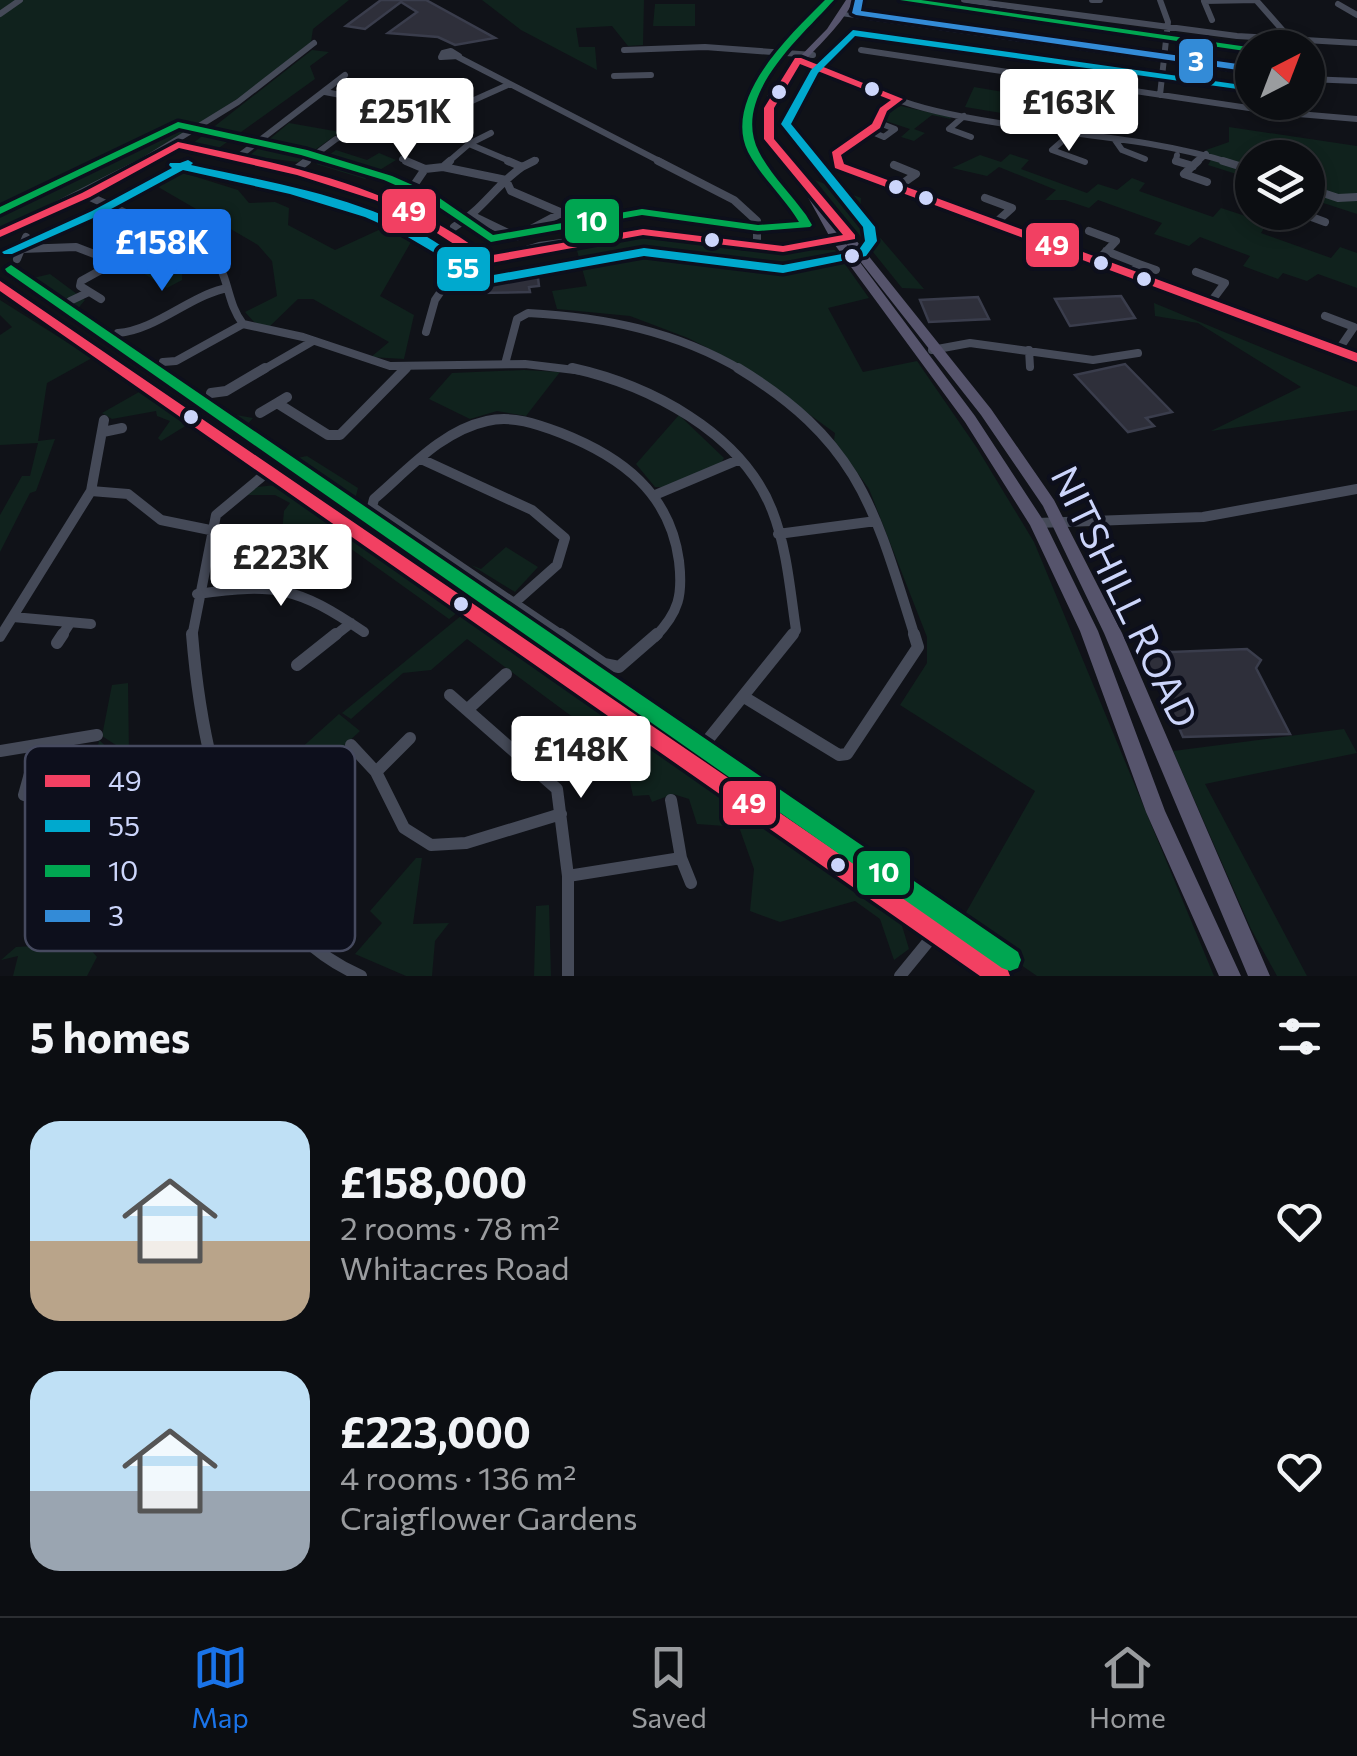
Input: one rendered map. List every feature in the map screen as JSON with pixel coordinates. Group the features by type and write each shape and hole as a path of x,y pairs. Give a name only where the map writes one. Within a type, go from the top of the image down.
{"main road":[{"name":"NITSHILL ROAD","path":"850,0 850,13 805,58 775,99 765,120 766,134 929,351 1015,453 1059,526 1113,633 1258,976"},
{"path":"859,0 850,13 1235,69"},
{"path":"1325,78 1357,79"},
{"path":"0,286 999,976"},
{"name":"NITSHILL ROAD","path":"929,351 1018,486 1037,523 1088,631 1156,812 1230,976"}],"street":[{"path":"0,14 20,0"},
{"path":"964,0 1235,35"},
{"path":"1092,0 1100,0"},
{"path":"1160,0 1168,27 1160,95"},
{"path":"1212,20 1204,2 1256,0 1282,30"},
{"path":"1326,1 1357,14"},
{"path":"1338,4 1348,1"},
{"path":"1325,42 1357,43"},
{"path":"2,232 86,195 178,145 314,43"},
{"path":"626,76 624,49 705,47 805,58 898,99 964,116 1068,136 1170,144 1235,164"},
{"path":"854,62 861,49 1160,95 1357,119"},
{"path":"458,57 734,200 757,222 757,248"},
{"path":"238,157 345,75"},
{"path":"614,76 651,75"},
{"path":"296,170 336,139 349,134 398,134 510,84"},
{"path":"324,92 388,104 432,119"},
{"path":"898,99 882,110 870,132 834,160 846,170 1357,358"},
{"path":"964,116 949,129 971,137"},
{"path":"870,132 884,136 896,129 877,122"},
{"path":"442,166 469,144 491,133"},
{"path":"1068,136 1052,150 1085,162"},
{"path":"1115,140 1122,150 1145,158"},
{"path":"469,144 522,168"},
{"path":"178,145 296,170 393,204 465,242 485,260"},
{"path":"1177,154 1176,161 1193,166"},
{"path":"1206,154 1184,174 1206,182"},
{"path":"402,160 425,169 442,166 506,180 518,195"},
{"path":"454,226 473,216 491,192 536,160"},
{"path":"894,164 916,174 896,188"},
{"path":"393,204 408,194 425,169"},
{"path":"491,192 518,195 563,212 598,230 602,238"},
{"path":"1325,192 1357,198"},
{"path":"934,202 946,193"},
{"path":"86,195 218,260 233,312 244,324 313,340 354,359 406,368 505,364 564,367 630,384 678,410 738,460 766,496 778,534 796,630 690,762"},
{"path":"985,198 1012,208 993,225"},
{"path":"473,216 516,236 563,212"},
{"path":"1089,230 1116,241 1097,261"},
{"path":"100,299 80,286 81,281 168,233"},
{"path":"426,332 433,301 444,285 485,260 602,238 654,233 783,249 844,238"},
{"path":"17,259 26,237"},
{"path":"22,249 76,247 115,262"},
{"path":"1106,251 1156,270"},
{"path":"1131,274 1139,264"},
{"path":"1196,272 1225,283 1210,303"},
{"path":"118,332 131,336 203,294 224,288"},
{"path":"70,301 89,292"},
{"path":"505,364 518,319 528,313 618,319 687,340 761,382 831,442 869,498 918,646 847,754 839,755 744,697"},
{"path":"1325,316 1354,326 1338,352"},
{"path":"163,362 176,365 244,324"},
{"path":"211,394 225,396 313,340"},
{"path":"929,351 970,343 1093,360 1138,352"},
{"path":"1029,350 1030,367"},
{"path":"277,403 328,436 340,434 406,368"},
{"path":"260,413 287,397"},
{"path":"509,418 601,452 631,470 654,495 672,532 683,592 673,616 624,664 604,664 372,507 374,499 464,426 509,418"},
{"path":"0,638 92,491 103,426 122,428"},
{"path":"421,459 532,510 565,538 557,565 513,604"},
{"path":"654,495 738,460"},
{"path":"208,746 192,626 210,530 229,501 270,470"},
{"path":"1037,523 1059,526 1203,517 1357,490"},
{"path":"92,491 128,494 161,520 210,530"},
{"path":"778,534 876,520"},
{"path":"197,594 264,584 328,604 364,632"},
{"path":"13,617 91,624"},
{"path":"57,643 70,623"},
{"path":"297,665 351,623"},
{"path":"468,709 506,674"},
{"path":"450,695 493,736 553,783 568,876 568,976"},
{"path":"38,746 98,734"},
{"path":"376,772 410,738"},
{"path":"0,751 25,748"},
{"path":"355,749 376,772 404,828 431,845 466,843 561,814"},
{"path":"671,800 681,858 691,883"},
{"path":"568,876 681,858"},
{"path":"900,976 936,932"},
{"path":"315,951 332,971 361,976"}],"green space":[{"path":"0,0 18,0 8,9 23,0 349,0 313,29 311,42 259,85 107,182 0,229"},
{"path":"482,0 644,0 643,45 628,46 612,26 576,28 579,47 595,47 597,70 521,30"},
{"path":"655,4 695,4 695,26 653,26"},
{"path":"312,50 329,52 310,66 315,79 216,150 192,144"},
{"path":"974,87 1039,98 1032,118 965,107"},
{"path":"901,106 951,119 932,115 914,129 925,133 914,141 901,137 910,129 883,120 888,111"},
{"path":"289,123 340,132 298,162 249,156"},
{"path":"1229,127 1317,140 1235,140 1235,174 1208,165 1212,158 1206,150 1229,142"},
{"path":"1325,141 1357,146 1357,214 1325,204"},
{"path":"336,150 367,160 379,153 396,160 365,179 316,164"},
{"path":"1010,154 1029,160 1021,169 1087,193 1098,184 1117,190 1132,178 1145,183 1139,191 1213,217 1221,208 1235,213 1235,230 1263,230 1261,233 1331,258 1340,247 1357,253 1357,288 1318,274 1307,281 1283,273 1278,279 1243,266 1250,256 1200,237 1189,246 1154,234 1162,223 1098,200 1089,208 1065,200 1045,200 1056,190 999,167 987,176 952,168 980,155 1001,162"},
{"path":"174,170 238,190 249,203 275,202 289,208 288,225 335,250 383,228 411,242 380,296 414,315 404,359 371,357 389,342 313,299 298,299 269,327 254,322 245,312 277,296 272,261 258,245 153,184"},
{"path":"815,180 861,198 860,214 924,289 902,288"},
{"path":"633,236 668,237 745,251 835,250 869,298 828,308 863,372 917,361 977,448 1034,542 1214,976 1037,976 960,923 1035,791 900,705 927,663 927,637 869,489 834,440 835,433 741,365 688,338 630,316 557,309 552,291 587,286 576,247"},
{"path":"185,248 211,263 182,272 182,280 167,288 143,273"},
{"path":"8,271 29,279 50,274 85,300 75,312 220,412 253,418 246,426 292,459 307,456 358,488 352,511 11,279"},
{"path":"0,300 92,358 47,383 38,441 55,439 36,491 30,493 0,552 0,515 22,476 30,476 38,443 0,445 0,335 12,327 0,315"},
{"path":"1154,303 1357,387 1357,410 1211,431 1301,387 1198,323 1155,316"},
{"path":"560,372 526,416 497,411 470,419 429,399 452,373"},
{"path":"139,392 187,425 161,441 158,438 170,421 157,416 156,411 112,419 102,413"},
{"path":"679,415 724,458 721,463 664,487 655,487 636,464"},
{"path":"276,485 458,612 449,619 331,538 282,532 284,511 290,503 275,495 247,495 257,487"},
{"path":"506,547 538,567 515,592 471,565 481,569"},
{"path":"462,615 900,919 909,949 894,960 880,919 855,901 780,922 750,911 754,869 739,827 697,824 689,799 673,794 652,802 649,795 633,796 624,755 467,639 431,670 403,673 351,719 342,713"},
{"path":"128,683 129,746 117,746 102,736 112,685"},
{"path":"339,714 360,731 344,746 303,746"},
{"path":"1344,729 1357,753 1205,784 1307,976 1277,976 1251,929 1173,751"},
{"path":"416,858 422,858 413,924 449,923 435,941 432,976 406,976 355,954 382,923 370,911"},
{"path":"549,905 551,976 534,976 536,906"},
{"path":"25,946 25,951 92,951 97,957 87,976 13,976 18,956 1,960 16,947"}],"building":[{"path":"381,0 426,0 495,38 455,45 438,37 388,33 417,12 401,2 365,29 346,26"},
{"path":"538,278 539,286 529,287 530,292 477,293 477,282"},
{"path":"1121,296 1135,318 1070,326 1055,299"},
{"path":"978,297 989,319 929,322 920,300"},
{"path":"1125,364 1172,412 1146,418 1154,426 1128,432 1075,375"},
{"path":"1155,646 1171,652 1247,649 1261,660 1256,668 1290,734 1183,737 1155,672 1143,664"}],"transit line":[{"name":"10","path":"0,211 178,125 303,152 388,178 431,197 491,239 642,212 758,228 806,225 752,149 746,130 748,110 769,68 830,0"},
{"name":"3","path":"859,0 856,13 1235,67"},
{"name":"10","path":"904,0 1235,47"},
{"name":"55","path":"488,280 644,252 783,269 862,254 871,241 869,227 786,124 814,72 853,33 1235,87"},
{"name":"49","path":"485,260 643,232 783,249 851,237 769,139 769,108 798,60 898,99"},
{"name":"49","path":"898,99 883,110 876,126 836,154 839,166 1357,358"},
{"name":"49","path":"178,145 300,172 378,197 416,214 485,260"},
{"name":"49","path":"0,234 86,195 178,145"},
{"name":"55","path":"8,252 96,213 188,163"},
{"name":"55","path":"174,165 292,191 368,215 405,231 472,275"},
{"name":"10","path":"11,269 1010,960"},
{"name":"49","path":"0,285 999,976"}]}
